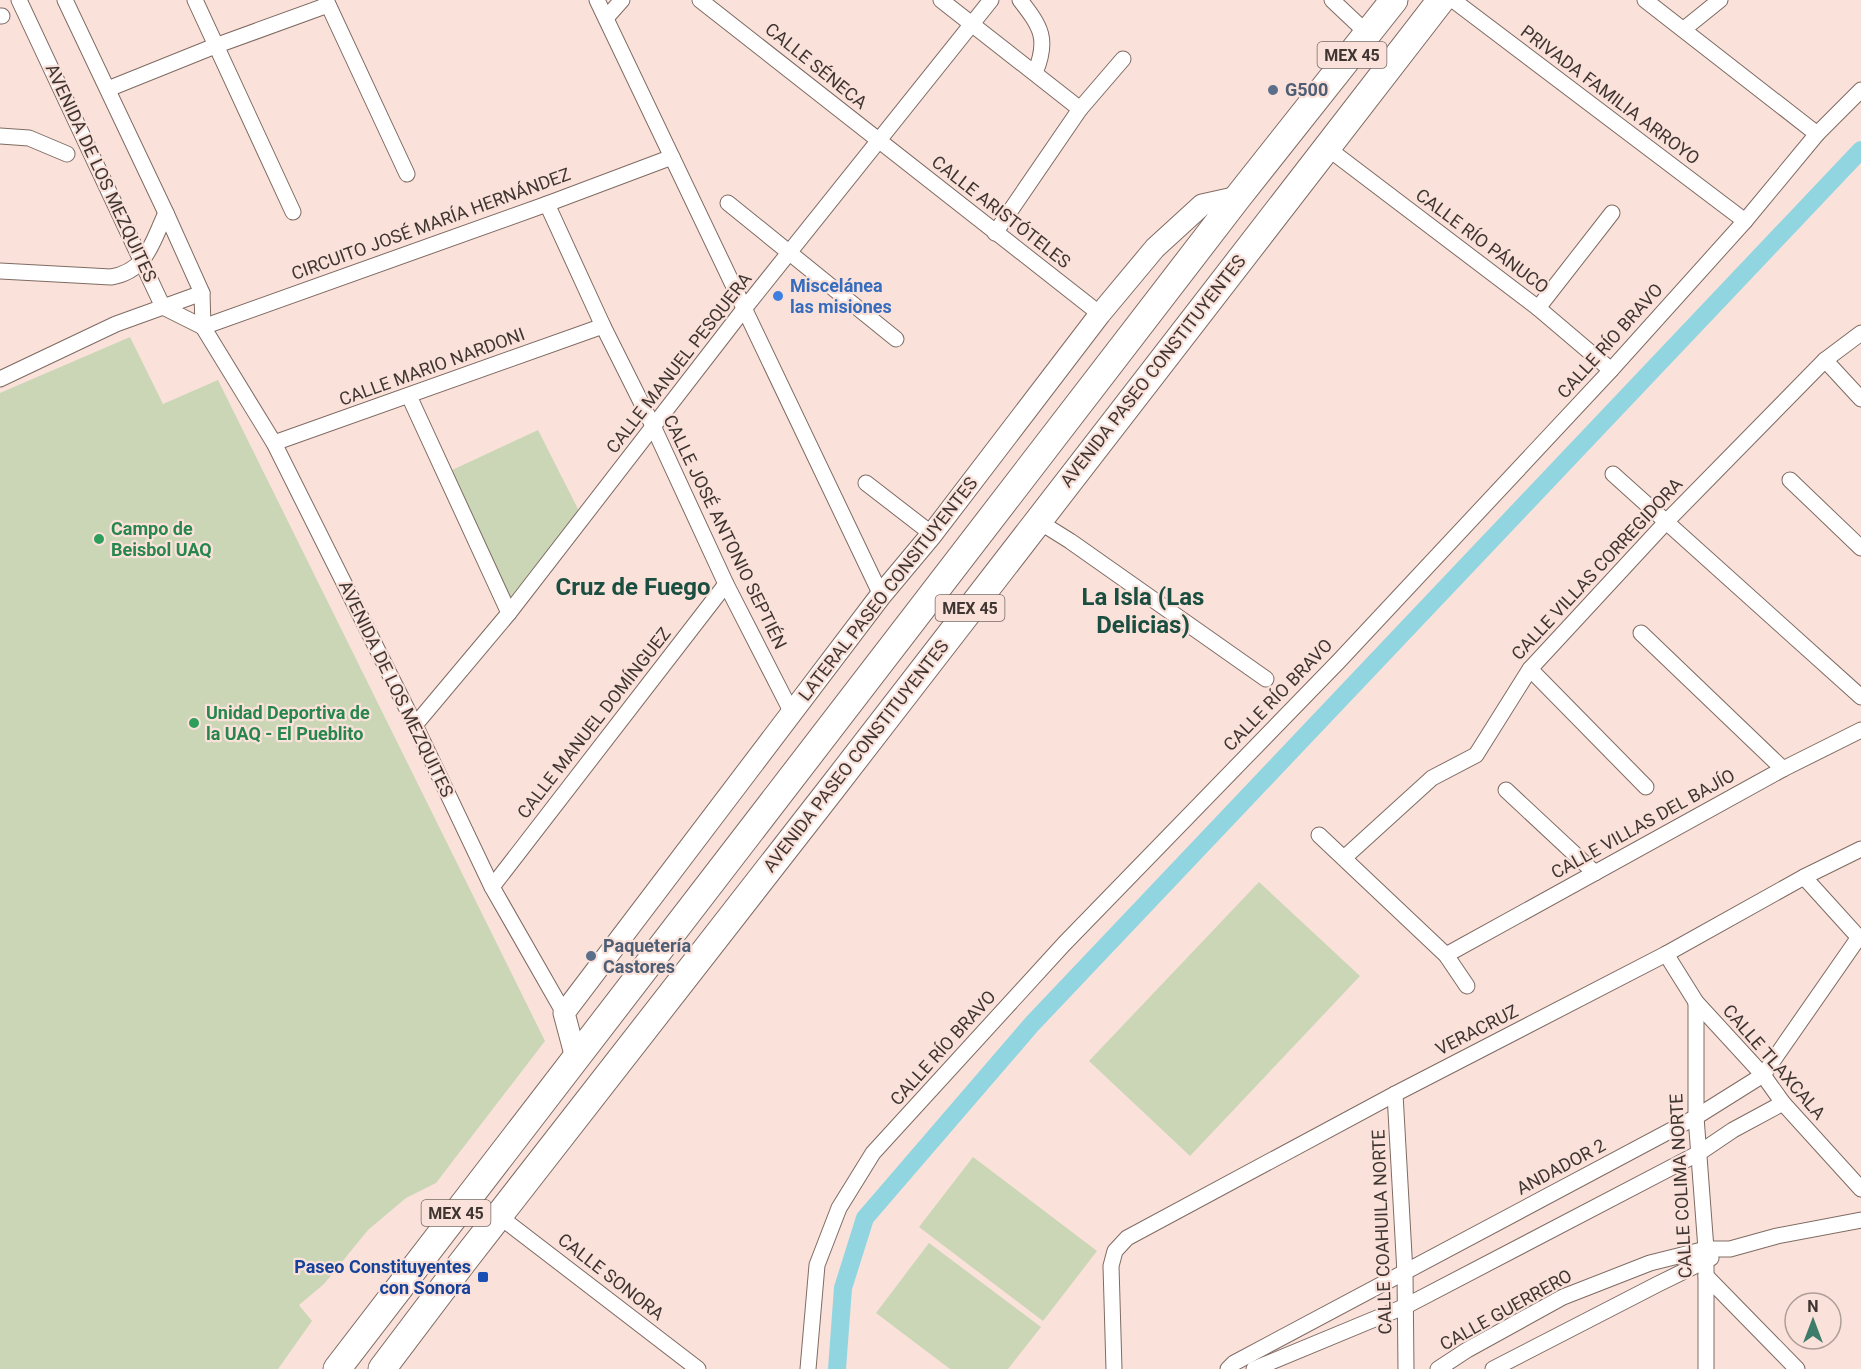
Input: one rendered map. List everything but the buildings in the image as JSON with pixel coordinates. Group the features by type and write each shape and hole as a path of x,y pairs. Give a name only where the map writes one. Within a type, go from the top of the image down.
{"highway":[{"name":"AVENIDA PASEO CONSTITUYENTES","path":"337,1369 1238,197 1394,0"},
{"name":"AVENIDA PASEO CONSTITUYENTES","path":"382,1369 1441,0"}],"street":[{"name":"AVENIDA DE LOS MEZQUITES","path":"19,0 163,307"},
{"name":"AVENIDA DE LOS MEZQUITES","path":"65,0 202,293 203,327 274,443 415,725 492,886 564,1013 576,1058"},
{"path":"195,0 293,212"},
{"path":"597,0 881,595"},
{"path":"606,18 622,0"},
{"name":"CALLE SÉNECA","path":"700,0 878,141"},
{"path":"941,0 1080,109"},
{"name":"CALLE MANUEL PESQUERA","path":"415,725 509,613 744,309 991,0"},
{"path":"1020,0 1035,19 1042,36 1042,56 1035,73"},
{"path":"1332,0 1368,34"},
{"name":"PRIVADA FAMILIA ARROYO","path":"1452,0 1744,221"},
{"path":"1645,0 1817,134"},
{"path":"1684,29 1720,0"},
{"path":"108,89 327,2 407,174"},
{"path":"995,233 1080,109 1123,59"},
{"name":"CALLE RÍO BRAVO","path":"808,1369 818,1265 839,1208 873,1153 1064,944 1339,661 1611,370 1744,221 1817,134 1861,90"},
{"path":"0,136 29,138 67,154"},
{"name":"CALLE ARISTÓTELES","path":"878,141 1100,314"},
{"name":"CALLE RÍO PÁNUCO","path":"1326,147 1538,308 1611,370"},
{"name":"CIRCUITO JOSÉ MARÍA HERNÁNDEZ","path":"203,327 672,157"},
{"name":"LATERAL PASEO CONSITUYENTES","path":"564,1013 881,595 932,534 1100,314 1155,248 1202,205 1238,197"},
{"path":"728,203 896,339"},
{"name":"CALLE JOSÉ ANTONIO SEPTIÉN","path":"547,204 726,584 792,712"},
{"path":"0,271 111,277 123,275 143,262 166,213"},
{"path":"1538,308 1612,213"},
{"path":"0,379 99,332 202,293"},
{"path":"163,307 203,327"},
{"name":"CALLE MARIO NARDONI","path":"274,443 603,326"},
{"name":"CALLE VILLAS CORREGIDORA","path":"1344,858 1414,792 1432,778 1476,755 1530,669 1667,521 1825,360 1861,333"},
{"path":"1825,360 1861,399"},
{"path":"409,396 509,613"},
{"path":"1613,474 1861,697"},
{"path":"1790,480 1861,548"},
{"path":"866,483 932,534"},
{"path":"1038,521 1266,679"},
{"name":"CALLE MANUEL DOMÍNGUEZ","path":"492,886 726,584"},
{"path":"1641,633 1783,769"},
{"path":"1530,669 1646,787"},
{"name":"CALLE VILLAS DEL BAJÍO","path":"1446,955 1783,769 1861,730"},
{"path":"1506,790 1595,873"},
{"path":"1319,835 1446,955 1467,986"},
{"name":"VERACRUZ","path":"1114,1369 1111,1266 1115,1251 1128,1238 1395,1094 1666,954 1861,849"},
{"path":"1804,878 1860,939"},
{"name":"ANDADOR 2","path":"1228,1369 1234,1363 1696,1117 1763,1076 1860,939"},
{"name":"CALLE TLAXCALA","path":"1666,954 1696,1002 1861,1190"},
{"name":"CALLE COLIMA NORTE","path":"1696,1002 1696,1117 1706,1262 1706,1369"},
{"name":"CALLE COAHUILA NORTE","path":"1395,1094 1405,1273 1406,1369"},
{"path":"1254,1369 1406,1306 1699,1153 1733,1130 1783,1103"},
{"name":"CALLE SONORA","path":"499,1216 698,1369"},
{"name":"CALLE GUERRERO","path":"1493,1369 1730,1248 1777,1236 1861,1220"},
{"path":"1706,1262 1797,1369"},
{"name":"CALLE GUERRERO","path":"1438,1369 1467,1350 1563,1297 1650,1263 1706,1262"}],"green space":[{"name":"Unidad Deportiva de la UAQ - El Pueblito","path":"130,337 163,404 218,380 545,1041 436,1183 406,1198 368,1230 324,1284 299,1305 312,1321 278,1369 0,1369 0,393"},
{"path":"538,430 581,515 510,604 448,472"},
{"path":"1259,882 1360,976 1190,1156 1089,1061"},
{"path":"973,1157 1097,1251 1043,1321 919,1227"},
{"path":"929,1243 1041,1327 1008,1369 950,1369 876,1313"}],"waterway":[{"path":"837,1369 843,1288 865,1218 1032,1024 1861,150"}],"place":[{"name":"G500","path":"1273,90"},
{"name":"Miscelánea las misiones","path":"778,296"},
{"name":"Campo de Beisbol UAQ","path":"99,539"},
{"name":"Unidad Deportiva de la UAQ - El Pueblito","path":"194,723"},
{"name":"Paquetería Castores","path":"591,956"},
{"name":"Paseo Constituyentes con Sonora","path":"483,1277"}],"district":[{"name":"Cruz de Fuego","path":"633,587"},
{"name":"La Isla (Las Delicias)","path":"1143,611"}]}
